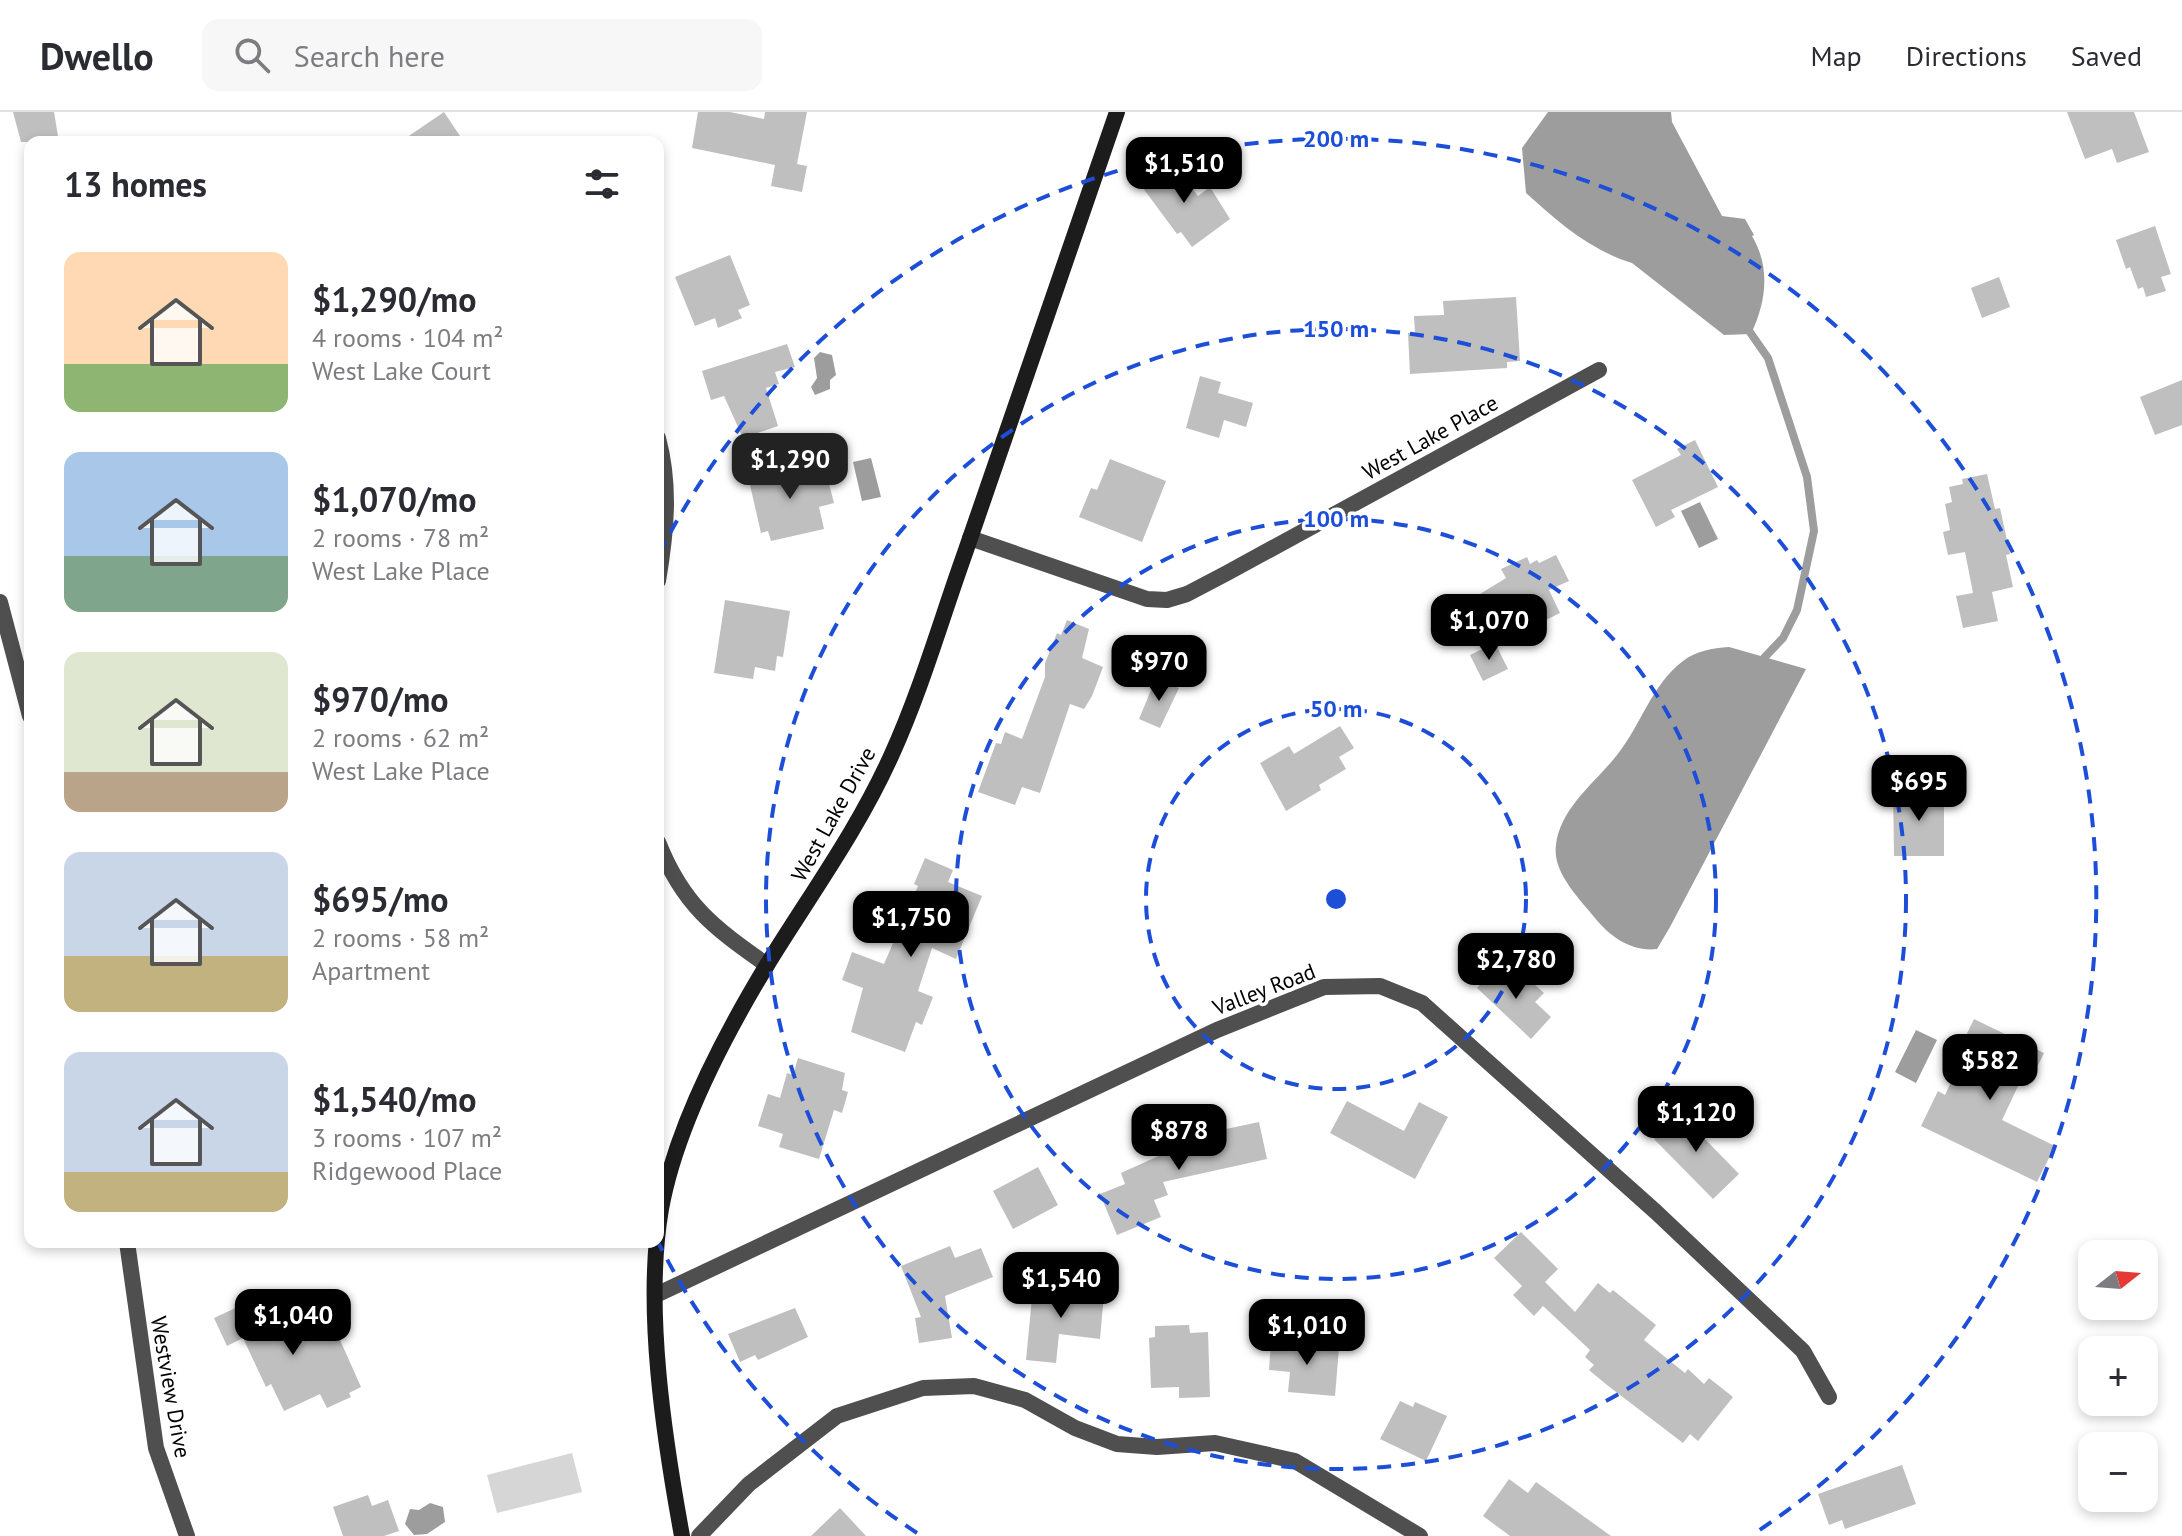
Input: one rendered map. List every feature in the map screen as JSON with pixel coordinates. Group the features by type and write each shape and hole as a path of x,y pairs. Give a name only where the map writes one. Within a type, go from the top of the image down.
{"main road":[{"name":"West Lake Drive","path":"664,1199 686,1128 716,1056 767,965 836,862 893,752 1117,112"},
{"name":"West Lake Drive","path":"659,1248 656,1295 663,1432 682,1536"}],"street":[{"name":"West Lake Place","path":"970,538 1147,599 1167,600 1227,573 1599,370"},
{"path":"664,474 667,529 664,546"},
{"path":"0,602 24,693"},
{"path":"664,858 673,881 718,931 767,965"},
{"name":"Valley Road","path":"656,1295 1217,1030 1324,987 1380,986 1422,1003 1656,1212 1803,1351 1829,1397"},
{"name":"Westview Drive","path":"128,1248 156,1448 187,1536"},
{"path":"699,1536 749,1484 837,1416 923,1388 974,1386 1025,1400 1075,1428 1117,1444 1157,1447 1215,1443 1295,1461 1420,1536"}],"shaded area":[{"path":"1548,112 1671,112 1672,122 1722,216 1745,219 1754,235 1762,260 1764,285 1760,310 1751,334 1724,335 1632,263 1589,243 1526,193 1522,148"},
{"path":"820,352 832,355 836,375 830,380 830,389 815,395 811,387 817,378 814,358"},
{"path":"871,458 881,497 862,501 853,462"},
{"path":"1700,502 1718,539 1699,548 1681,511"},
{"path":"1729,647 1806,669 1657,949 1630,946 1601,925 1562,875 1556,855 1559,832 1572,807 1609,765 1672,670 1699,652"},
{"path":"1916,1030 1937,1040 1916,1083 1895,1072"},
{"path":"572,1453 582,1492 497,1513 487,1475"},
{"path":"430,1503 443,1507 445,1522 427,1534 414,1535 405,1524 410,1509 419,1510"}],"building":[{"path":"13,112 54,112 58,136 24,136 24,142 21,142"},
{"path":"444,112 460,136 409,136"},
{"path":"698,112 730,112 764,119 765,112 807,112 797,164 807,166 802,192 771,186 775,165 692,148"},
{"path":"2067,112 2134,112 2149,152 2117,163 2112,149 2085,159"},
{"path":"1158,164 1167,176 1177,168 1198,196 1210,187 1230,219 1192,247 1181,232 1177,234 1137,180"},
{"path":"2155,226 2171,274 2161,277 2166,291 2146,297 2143,287 2138,289 2130,267 2126,269 2116,240"},
{"path":"730,255 750,305 738,310 742,318 718,328 715,318 695,326 675,277"},
{"path":"1999,277 2010,307 1982,318 1971,288"},
{"path":"1516,297 1520,361 1507,362 1507,368 1410,374 1408,333 1415,333 1414,316 1444,315 1443,301"},
{"path":"787,344 795,367 775,372 779,384 766,388 778,426 743,438 724,396 711,400 702,371"},
{"path":"1200,376 1221,382 1218,393 1253,403 1246,427 1224,420 1219,438 1186,428"},
{"path":"2182,380 2182,425 2155,435 2140,397"},
{"path":"1695,440 1718,487 1671,510 1675,517 1656,527 1632,480 1681,455 1677,449"},
{"path":"1110,459 1166,481 1142,542 1079,517 1091,488 1097,490"},
{"path":"809,461 814,484 828,480 834,503 819,507 824,529 771,541 768,531 761,533 750,485 757,483 755,474"},
{"path":"1987,474 1995,509 2000,508 2013,587 1992,592 1998,621 1963,628 1956,596 1973,593 1965,552 1948,555 1943,532 1950,530 1945,504 1952,502 1949,487 1963,484 1962,479"},
{"path":"1556,555 1569,581 1549,590 1560,613 1503,641 1480,594 1506,578 1501,569 1527,557 1530,564"},
{"path":"725,600 790,611 783,657 777,656 775,671 755,667 753,679 714,673"},
{"path":"1067,620 1089,629 1082,658 1103,667 1092,696 1084,709 1070,704 1040,793 1022,787 1015,805 978,792 996,743 1001,744 1005,732 1022,739 1045,677 1045,663 1057,633 1061,635"},
{"path":"1495,643 1508,669 1483,681 1470,655"},
{"path":"1156,678 1179,688 1160,728 1139,719"},
{"path":"1340,726 1354,748 1339,757 1346,769 1319,785 1321,790 1286,811 1260,763 1289,746 1294,754"},
{"path":"1893,789 1944,790 1944,856 1894,856"},
{"path":"925,858 953,870 948,882 982,896 956,959 932,948 918,991 933,997 922,1025 916,1022 905,1052 851,1032 863,988 842,980 852,952 884,964 918,886 914,884"},
{"path":"1498,966 1516,983 1523,974 1544,993 1535,1002 1551,1017 1531,1039 1477,988"},
{"path":"1974,1019 2044,1053 2028,1086 2020,1082 2002,1120 2055,1146 2037,1182 1921,1126 1938,1091 1945,1095 1962,1059 1956,1056"},
{"path":"798,1058 845,1073 842,1090 848,1092 842,1113 834,1110 819,1159 779,1147 783,1134 758,1126 768,1094 780,1098 787,1073 793,1075"},
{"path":"1347,1101 1404,1131 1419,1102 1448,1117 1415,1179 1330,1133"},
{"path":"1686,1109 1709,1132 1703,1137 1739,1174 1713,1199 1654,1139"},
{"path":"1259,1122 1267,1159 1163,1182 1168,1195 1154,1200 1161,1217 1117,1235 1100,1194 1125,1184 1121,1173 1185,1144 1184,1138"},
{"path":"1038,1167 1058,1205 1013,1229 993,1191"},
{"path":"1521,1232 1558,1269 1545,1282 1575,1312 1598,1283 1610,1293 1613,1290 1656,1325 1644,1340 1685,1373 1688,1369 1704,1384 1709,1378 1733,1397 1698,1441 1690,1434 1683,1443 1607,1385 1589,1370 1594,1365 1585,1357 1590,1350 1543,1306 1534,1316 1513,1295 1522,1286 1494,1258"},
{"path":"950,1246 955,1258 981,1248 993,1277 945,1296 952,1338 919,1343 915,1318 921,1317 901,1266"},
{"path":"1033,1287 1104,1294 1100,1339 1059,1334 1056,1363 1026,1360"},
{"path":"244,1304 252,1319 258,1317 261,1324 290,1310 302,1336 332,1322 361,1387 349,1393 351,1397 327,1408 320,1394 284,1411 271,1384 266,1387 243,1338 227,1346 214,1318"},
{"path":"795,1308 808,1337 758,1360 755,1355 740,1362 728,1334"},
{"path":"1189,1325 1190,1333 1208,1332 1210,1397 1179,1398 1179,1387 1151,1388 1149,1338 1155,1337 1155,1326"},
{"path":"1271,1342 1339,1348 1335,1396 1288,1392 1290,1372 1269,1370"},
{"path":"1400,1401 1413,1407 1415,1402 1447,1416 1426,1461 1380,1439"},
{"path":"1902,1465 1916,1504 1845,1529 1842,1520 1829,1525 1818,1494"},
{"path":"1509,1479 1528,1493 1536,1482 1611,1536 1510,1536 1483,1516"},
{"path":"368,1495 372,1506 388,1500 399,1531 384,1536 343,1536 333,1507"},
{"path":"840,1508 866,1536 811,1536"}],"waterway":[{"path":"1745,325 1768,358 1807,477 1814,531 1797,610 1783,638 1764,658"}]}
